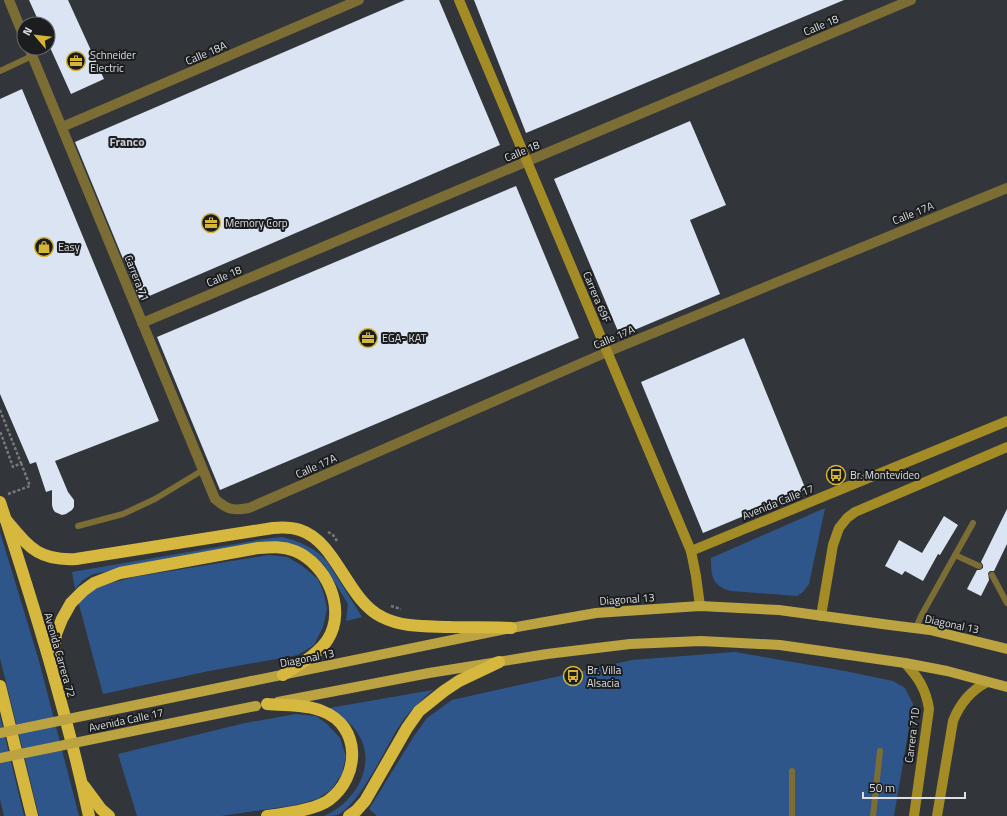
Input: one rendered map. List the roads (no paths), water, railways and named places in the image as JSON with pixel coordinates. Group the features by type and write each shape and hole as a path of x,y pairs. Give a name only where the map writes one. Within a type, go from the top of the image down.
{"highway":[{"name":"Avenida Carrera 72","path":"2,499 6,520 52,669 81,781 88,816"},
{"path":"6,520 25,542 39,553 53,559 62,560 273,528 295,528 302,530 320,543 337,564 359,599 381,617 414,626 511,628"},
{"path":"52,669 56,634 62,619 71,604 83,591 94,583 120,573 258,548 278,546 295,551 309,559 320,570 334,598 335,612 334,625 328,639 318,651 283,675"},
{"path":"349,816 365,801 407,728 419,712 444,691 460,681 499,662"},
{"path":"0,686 32,816"},
{"path":"262,705 311,708 322,711 335,718 347,732 352,746 350,770 341,789 328,801 315,807 267,816"},
{"path":"81,781 101,809 109,816"}],"main road":[{"name":"Diagonal 13","path":"252,681 511,628 596,613 700,606 772,610 916,628 957,636 1007,649"},
{"path":"262,705 429,673 547,654 624,645 701,641 780,645 905,662 1007,687"},
{"name":"Avenida Calle 17","path":"0,733 252,681"},
{"name":"Avenida Calle 17","path":"0,758 262,705"}],"street":[{"path":"9,0 16,17"},
{"name":"Calle 18A","path":"62,127 359,0"},
{"name":"Carrera 69F","path":"459,0 691,551 700,606"},
{"name":"Calle 18","path":"142,323 911,0"},
{"name":"Carrera 71","path":"32,56 203,470 216,499 222,505 232,510"},
{"name":"Calle 17A","path":"232,510 249,508 607,352 1007,188"},
{"name":"Avenida Calle 17","path":"691,551 1007,421"},
{"path":"821,616 833,545 838,528 847,518 855,512 1007,447"},
{"name":"Carrera 71D","path":"905,662 922,684 927,695 929,709 914,816"},
{"path":"937,816 953,721 958,708 966,698 977,688 987,682"}],"lane":[{"path":"0,71 24,56"},
{"path":"78,526 123,514 155,499 203,470"},
{"path":"916,628 921,616 973,523"},
{"path":"955,555 979,566"},
{"path":"992,575 1007,603"},
{"path":"874,816 880,751"},
{"path":"792,771 792,816"},
{"path":"358,816 365,801"}],"place":[{"name":"Schneider Electric","path":"76,61"},
{"name":"Memory Corp","path":"211,223"},
{"name":"Easy","path":"44,247"},
{"name":"EGA- KAT","path":"368,338"},
{"name":"Br. Montevideo","path":"836,475"},
{"name":"Br. Villa Alsacia","path":"573,676"}],"district":[{"name":"Franco","path":"127,142"}]}
